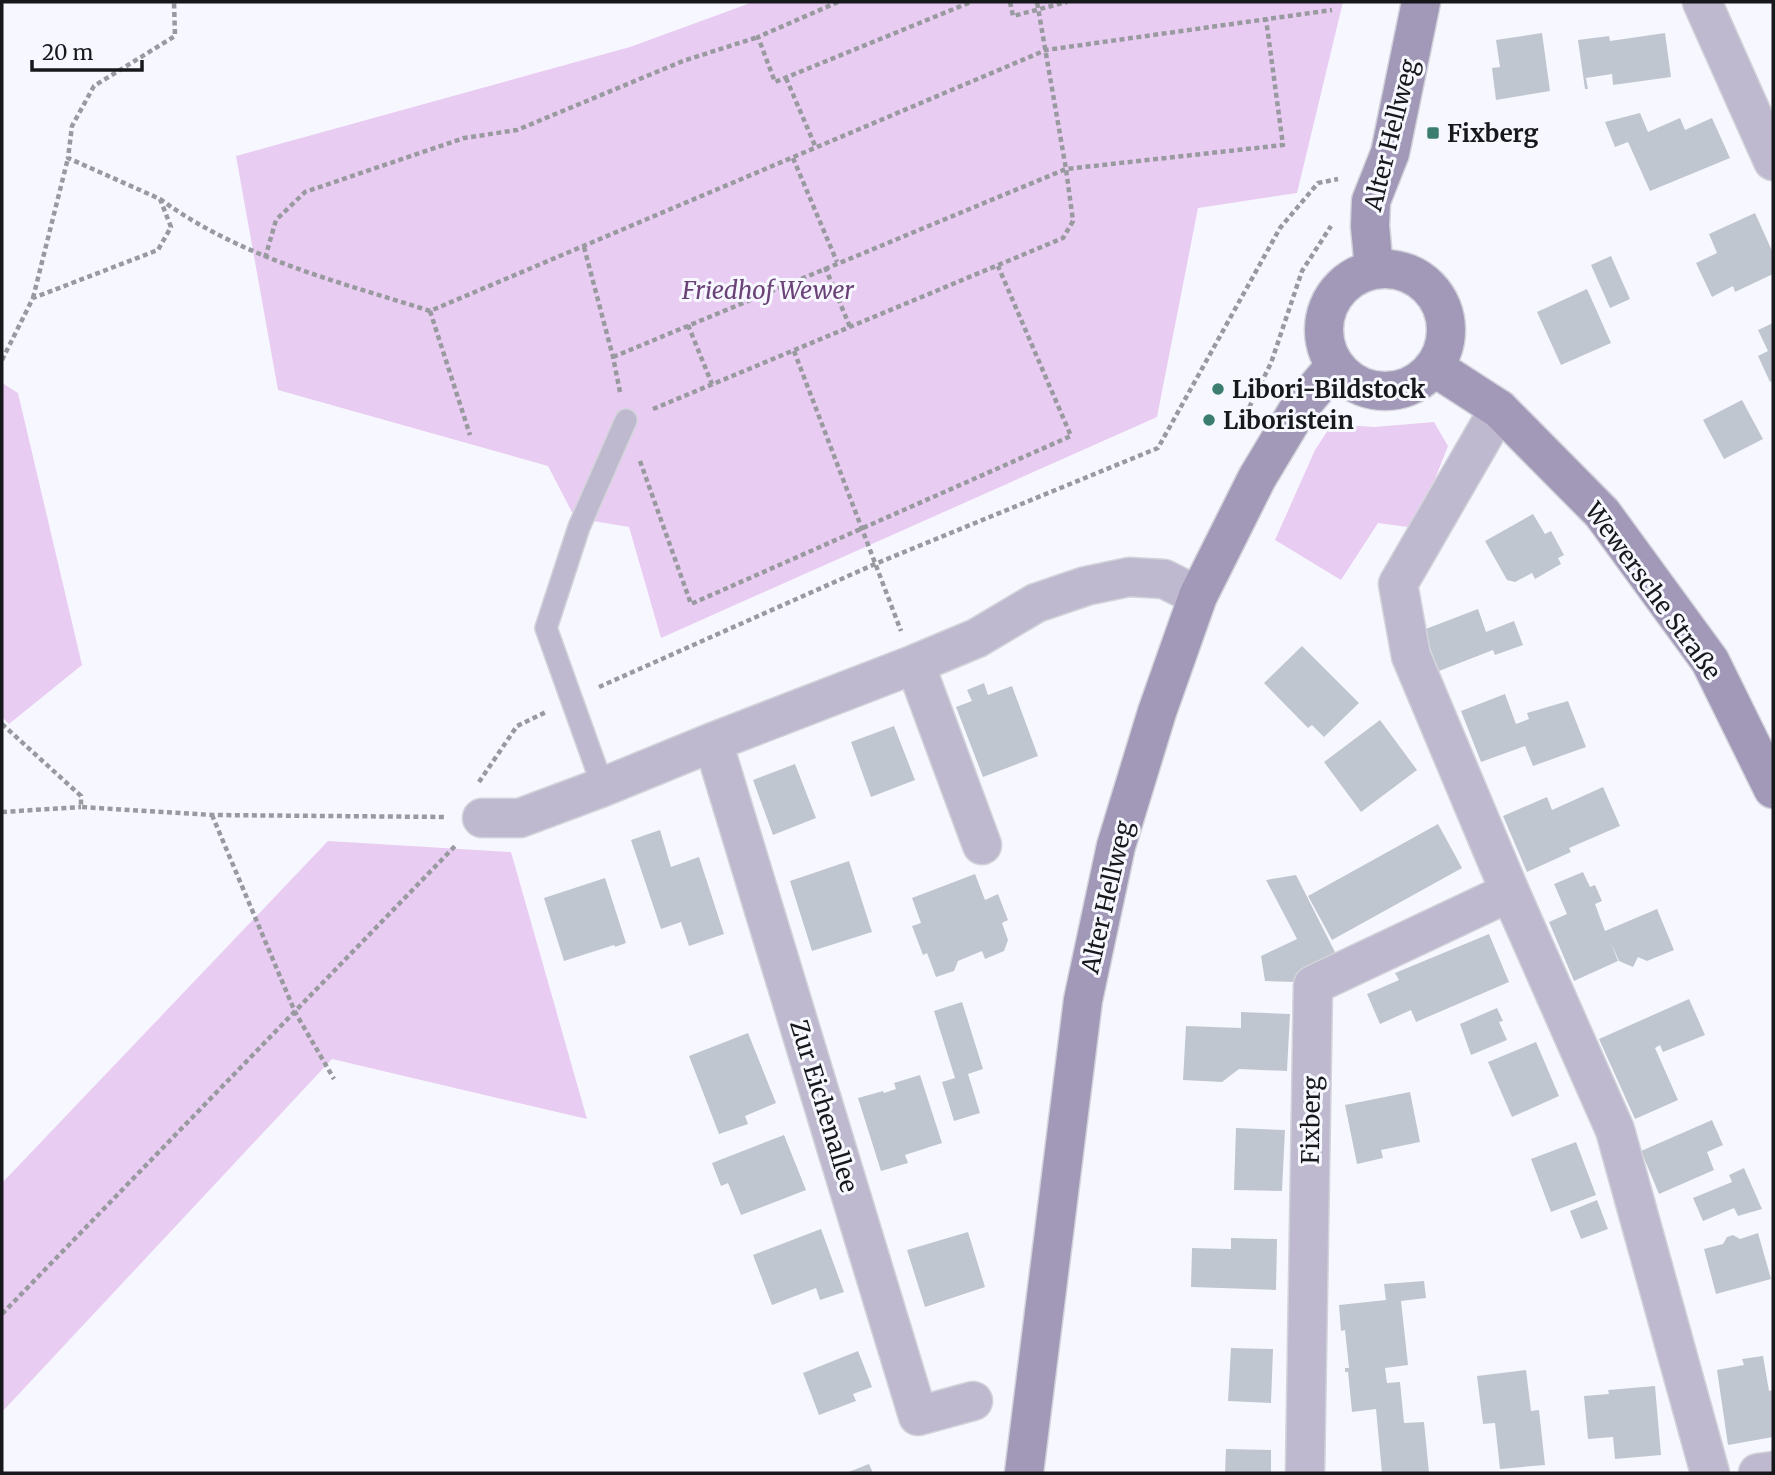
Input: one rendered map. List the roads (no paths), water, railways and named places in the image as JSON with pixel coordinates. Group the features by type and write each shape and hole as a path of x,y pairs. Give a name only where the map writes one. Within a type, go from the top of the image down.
{"main road":[{"name":"Alter Hellweg","path":"1374,269 1370,226 1371,201 1390,153 1422,2"},
{"path":"1374,269 1399,270 1421,280 1437,298 1446,321 1444,345 1434,367 1417,383 1395,391 1373,390 1352,382 1335,366 1326,348 1323,327 1327,307 1339,289 1355,276 1374,269"},
{"name":"Alter Hellweg","path":"1024,1473 1083,1000 1116,846 1157,712 1198,596 1257,478 1292,419 1315,386 1335,366"},
{"name":"Wewersche Straße","path":"1434,367 1499,409 1602,513 1710,661 1773,789"}],"street":[{"path":"1702,2 1773,161"},
{"path":"1499,409 1398,584 1410,656 1615,1130 1710,1473"},
{"path":"480,800 520,818 915,664 977,638 1036,603 1086,586 1129,578 1164,579 1198,596"},
{"path":"915,664 982,845"},
{"name":"Zur Eichenallee","path":"713,741 918,1416 974,1401"},
{"name":"Fixberg","path":"1305,1473 1313,985 1510,892"},
{"path":"1758,1473 1773,1471"}],"lane":[{"path":"603,787 546,628 579,527 626,420"}],"place":[{"name":"Fixberg","path":"1433,133"},
{"name":"Libori-Bildstock","path":"1218,389"},
{"name":"Liboristein","path":"1209,420"}],"park label":[{"name":"Friedhof Wewer","path":"768,290"}]}
